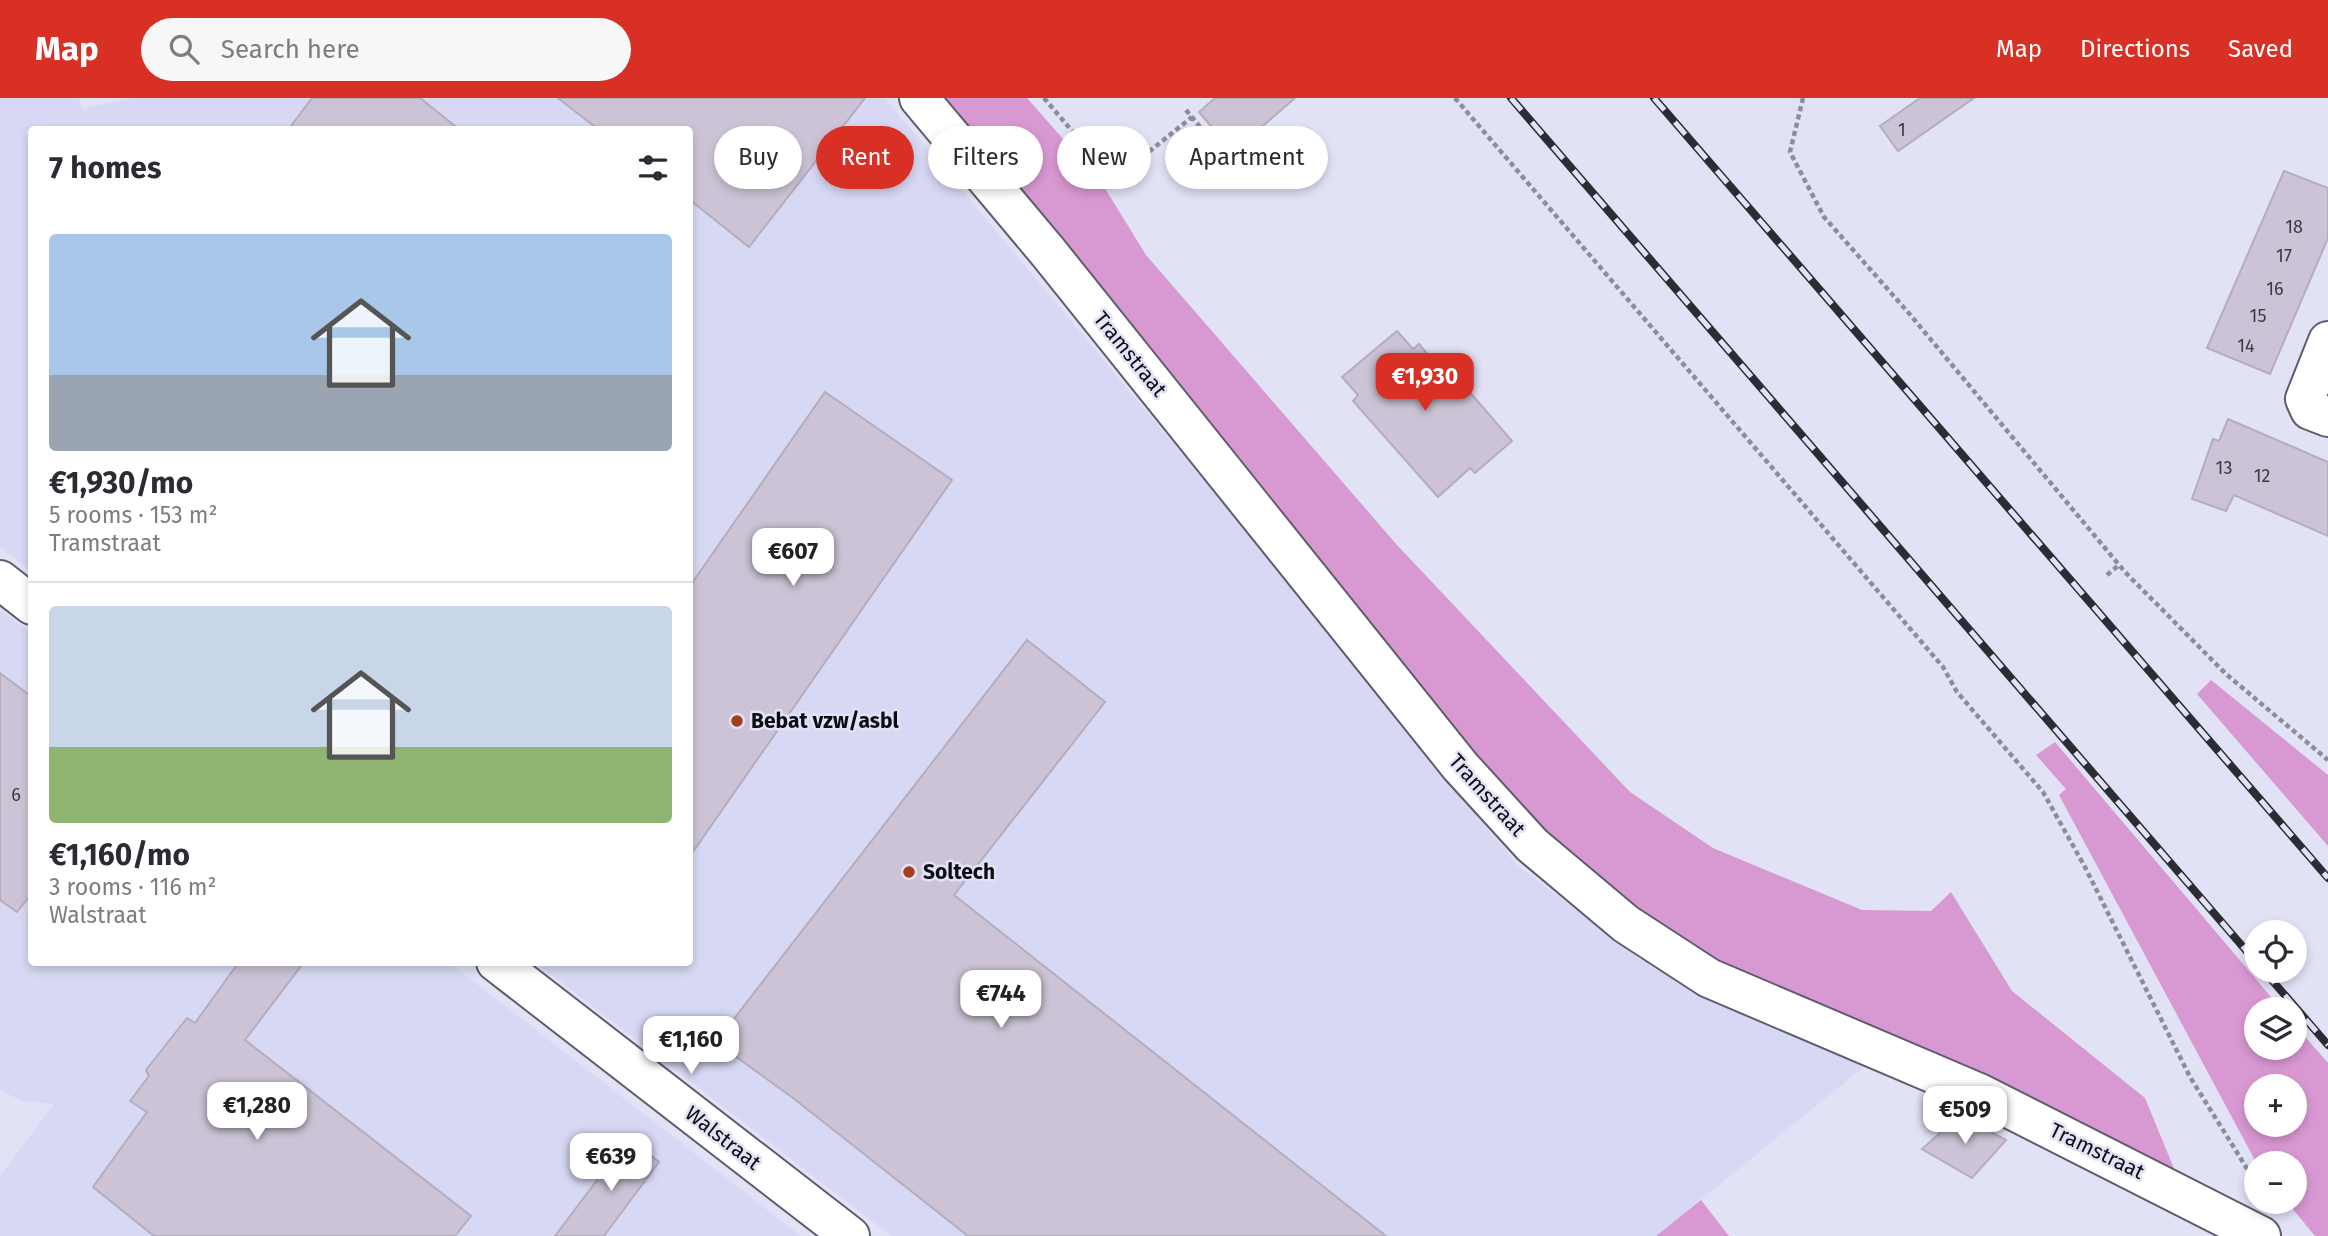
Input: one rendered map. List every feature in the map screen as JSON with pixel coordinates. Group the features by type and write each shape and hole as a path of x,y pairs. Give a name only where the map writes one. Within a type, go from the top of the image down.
{"street":[{"name":"Tramstraat","path":"919,98 1048,252 1460,766 1532,845 1626,924 1709,978 1979,1093 2261,1236"},
{"path":"2328,341 2305,400 2310,410 2328,417"},
{"path":"0,580 28,602"},
{"name":"Walstraat","path":"501,966 850,1236"}],"path":[{"path":"1044,98 1114,180 1192,117"},
{"path":"1455,98 1943,667 1957,692 2043,792 2085,867 2190,1077 2244,1164"},
{"path":"1802,98 1790,152 1824,216 2119,565 2226,674 2328,760"},
{"path":"1186,110 1199,126"},
{"path":"2107,575 2119,565"}],"shaded area":[{"path":"0,98 79,98 82,109 131,98 885,98 908,126 816,126 816,189 914,189 914,133 928,150 928,189 961,189 1203,479 1517,865 1640,959 1865,1066 1656,1236 891,1236 540,966 693,966 693,126 28,126 28,569 0,547"},
{"path":"942,98 1027,98 1057,132 1057,189 1105,189 1146,255 1397,545 1630,792 1713,848 1862,910 1931,911 1951,892 2012,991 2145,1098 2175,1171 1779,995 1661,931 1522,809 1016,189 1043,189 1043,126 965,126"},
{"path":"0,609 28,632 28,966 454,966 801,1236 0,1236 0,1176 54,1104 20,1100 0,1090"},
{"path":"2211,680 2328,775 2328,846 2197,694"},
{"path":"2055,742 2244,965 2244,983 2259,983 2271,997 2244,997 2244,1060 2307,1060 2307,1039 2328,1063 2328,1236 2315,1236 2297,1214 2307,1214 2307,1151 2250,1151 2059,795 2066,789 2036,755"},
{"path":"1701,1200 1729,1236 1656,1236"}],"building":[{"path":"312,98 420,98 455,126 291,126"},
{"path":"558,98 865,98 843,126 816,126 816,161 802,179 802,126 714,126 714,189 794,189 749,247 693,202 693,126 594,126"},
{"path":"1215,98 1295,98 1263,126 1211,126 1199,112"},
{"path":"1920,98 1974,98 1898,151 1880,126"},
{"path":"2284,171 2328,188 2328,238 2270,374 2207,348"},
{"path":"1397,331 1413,349 1419,344 1447,377 1454,374 1512,441 1475,473 1470,468 1438,497 1353,401 1358,395 1342,377"},
{"name":"Bebat vzw/asbl","path":"825,392 952,480 693,852 693,582"},
{"path":"2228,419 2328,462 2328,536 2234,495 2226,511 2192,499 2213,439 2219,441"},
{"path":"1027,640 1105,702 954,895 1386,1236 968,1236 793,1098 716,1042"},
{"path":"0,673 28,694 28,898 17,912 0,900"},
{"path":"236,966 301,966 245,1040 471,1216 455,1236 154,1236 93,1187 147,1112 130,1101 149,1076 146,1070 187,1018 195,1023"},
{"path":"1960,1115 2006,1140 1972,1178 1922,1149"},
{"path":"629,1138 659,1162 604,1236 555,1236"}],"railway":[{"path":"1511,98 2244,948"},
{"path":"1654,98 2328,878"},
{"path":"2274,983 2328,1045"}],"place":[{"name":"Bebat vzw/asbl","path":"737,721"},
{"name":"Soltech","path":"909,872"}]}
